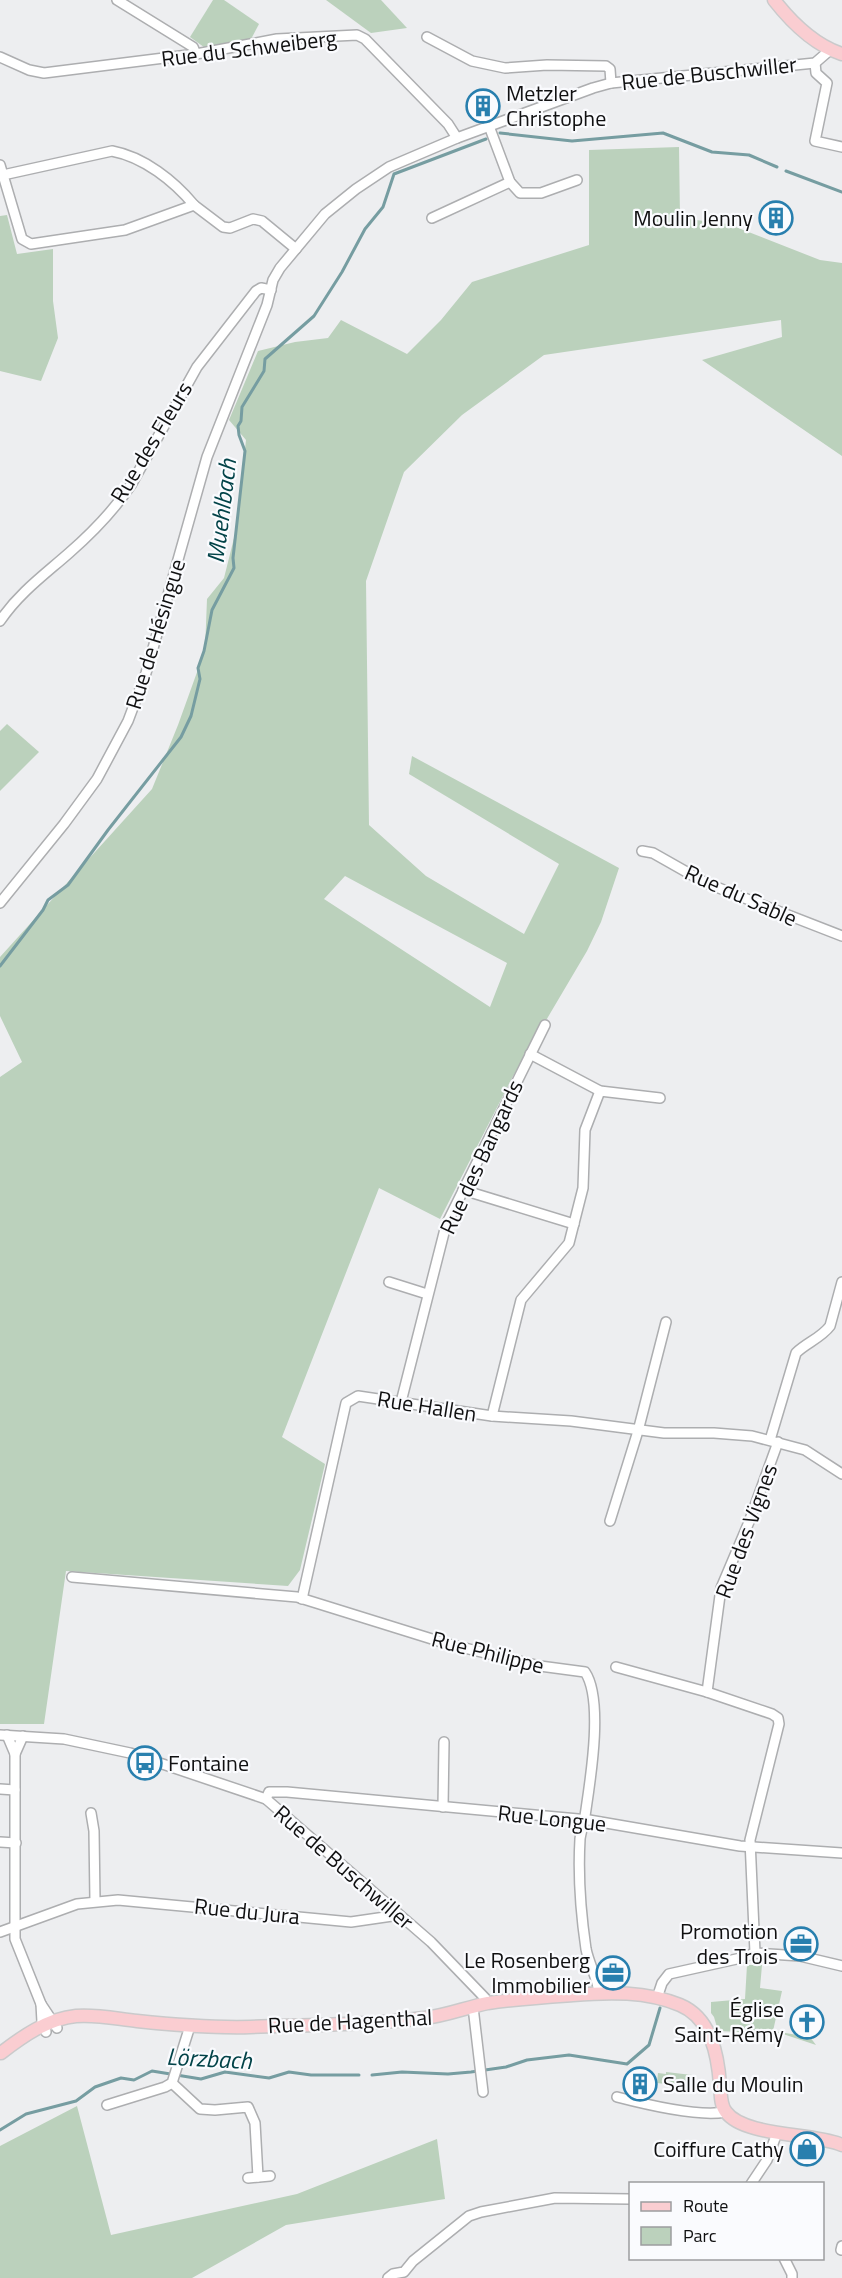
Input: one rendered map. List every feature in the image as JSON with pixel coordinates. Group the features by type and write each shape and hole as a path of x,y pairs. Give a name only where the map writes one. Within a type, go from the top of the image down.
{"main road":[{"path":"774,0 805,34 836,52"},
{"name":"Rue de Hagenthal","path":"0,2053 50,2027 97,2018 190,2026 249,2027 406,2020 437,2017 486,2003 599,1992 624,1993 657,1998 689,2010 700,2020 709,2033 718,2058 722,2103 725,2112"},
{"path":"725,2112 739,2121 777,2133 842,2143"}],"street":[{"path":"117,0 193,47 196,54"},
{"name":"Rue du Schweiberg","path":"0,57 29,70 44,73 196,54 277,39 357,35 364,39 448,124 457,138"},
{"path":"427,37 472,61 505,68 547,64 606,66 610,69 611,83"},
{"name":"Rue de Buschwiller","path":"254,336 277,272 325,214 356,189 389,167 457,138 611,83 815,63 836,52"},
{"path":"815,63 816,73 827,83 815,141 842,147"},
{"path":"489,126 510,182 520,193 541,193 577,180"},
{"path":"3,175 112,151 126,154 154,169 186,195 194,206 223,226 230,228 253,219 262,221 296,249"},
{"path":"0,165 22,239 31,244 125,230 194,206"},
{"path":"432,218 510,182"},
{"name":"Rue des Fleurs","path":"0,621 20,595 78,545 122,497 202,359 256,291 261,288 271,290"},
{"name":"Rue de Hésingue","path":"0,903 97,779 128,721 146,673 204,466 254,336"},
{"name":"Rue du Sable","path":"642,851 653,853 706,883 842,936"},
{"name":"Rue des Bangards","path":"401,1402 446,1225 545,1025"},
{"path":"530,1054 600,1091 660,1098"},
{"path":"492,1416 521,1300 569,1243 583,1188 585,1130 600,1091"},
{"path":"463,1190 574,1224"},
{"path":"389,1282 427,1294"},
{"name":"Rue des Vignes","path":"707,1692 721,1588 749,1522 774,1441 796,1353 826,1332 830,1326 842,1282"},
{"path":"610,1521 638,1431 666,1322"},
{"name":"Rue Hallen","path":"303,1599 346,1403 358,1396 492,1416 571,1421 664,1433 730,1434 774,1441 805,1450 842,1474"},
{"name":"Rue Philippe","path":"72,1577 303,1599 448,1644 540,1666 585,1672 591,1681 593,1693 594,1747 585,1820 580,1838 583,1926 587,1952 599,1992"},
{"path":"616,1667 707,1692 778,1718 779,1724 750,1846 755,1953"},
{"path":"4,1735 15,1754"},
{"name":"Rue de Buschwiller","path":"4,1735 64,1739 130,1753 266,1799 447,1957 478,1989 486,2003"},
{"path":"23,1736 15,1754 15,1939 50,2027"},
{"path":"444,1742 444,1806"},
{"path":"0,1789 15,1790"},
{"name":"Rue Longue","path":"266,1799 269,1792 287,1792 444,1806 585,1820 671,1836 750,1846 842,1853"},
{"path":"91,1813 94,1831 95,1901"},
{"path":"0,1842 16,1843"},
{"name":"Rue du Jura","path":"0,1932 77,1904 95,1901 129,1900 351,1922 399,1915"},
{"path":"657,1998 662,1983 669,1974 755,1953 800,1956 842,1966"},
{"path":"473,2007 483,2092"},
{"path":"107,2104 172,2083 190,2026"},
{"path":"172,2083 200,2109 248,2107 255,2123 253,2177 270,2175"},
{"path":"617,2097 686,2110 725,2112"},
{"path":"752,2182 767,2160 777,2133"},
{"path":"388,2278 393,2274 405,2275 413,2261 469,2216 481,2212 555,2198 629,2199"},
{"path":"785,2260 792,2278"}],"green space":[{"path":"213,0 224,0 259,24 250,41 208,50 190,37"},
{"path":"326,0 381,0 407,28 371,33"},
{"path":"679,147 680,218 728,224 820,260 842,263 842,456 702,360 782,337 781,320 544,355 462,415 404,472 366,581 369,825 426,876 524,934 559,864 409,774 412,756 619,868 601,922 587,951 512,1078 440,1219 379,1188 282,1437 325,1464 300,1570 288,1586 66,1571 44,1724 0,1724 0,1077 22,1062 0,1016 0,957 152,789 205,650 207,599 224,578 236,530 246,440 229,420 258,351 295,342 328,338 341,320 407,354 441,320 472,282 589,245 589,150","holes":["345,876 507,963 490,1007 324,899"]},
{"path":"7,215 17,254 53,249 53,301 58,338 41,381 0,371 0,216"},
{"path":"7,724 39,752 0,791 0,731"},
{"path":"747,1965 762,1965 760,1988 782,1991 773,2031 810,2037 816,2045 783,2034 718,2031 711,2013 711,2002 745,1999"},
{"path":"666,2072 692,2075 690,2091 673,2092 674,2085 657,2083 658,2073 666,2074"},
{"path":"77,2106 111,2235 297,2194 437,2139 445,2199 286,2225 192,2278 0,2278 0,2146"}],"waterway":[{"path":"500,133 572,141 663,133 712,152 749,155 777,167"},
{"name":"Muehlbach","path":"0,966 43,910 48,900 68,885 181,737 191,716 200,679 198,668 204,651 212,610 234,568 233,558 245,451 238,426 241,421 242,407 264,371 265,359 314,316 342,272 365,229 383,207 394,174 486,139"},
{"path":"786,171 842,192"},
{"path":"372,2075 402,2072 448,2074 471,2072 506,2067 527,2060 569,2055 627,2064 649,2045 660,2008"},
{"name":"Lörzbach","path":"0,2130 26,2114 76,2101 95,2087 121,2078 134,2080 152,2071 201,2079 225,2072 269,2078 289,2072 311,2075 359,2075"}],"place":[{"name":"Metzler Christophe","path":"483,106"},
{"name":"Moulin Jenny","path":"776,218"},
{"name":"Fontaine","path":"145,1763"},
{"name":"Promotion des Trois","path":"801,1944"},
{"name":"Le Rosenberg Immobilier","path":"613,1973"},
{"name":"Église Saint-Rémy","path":"807,2022"},
{"name":"Salle du Moulin","path":"640,2084"},
{"name":"Coiffure Cathy","path":"807,2149"}]}
